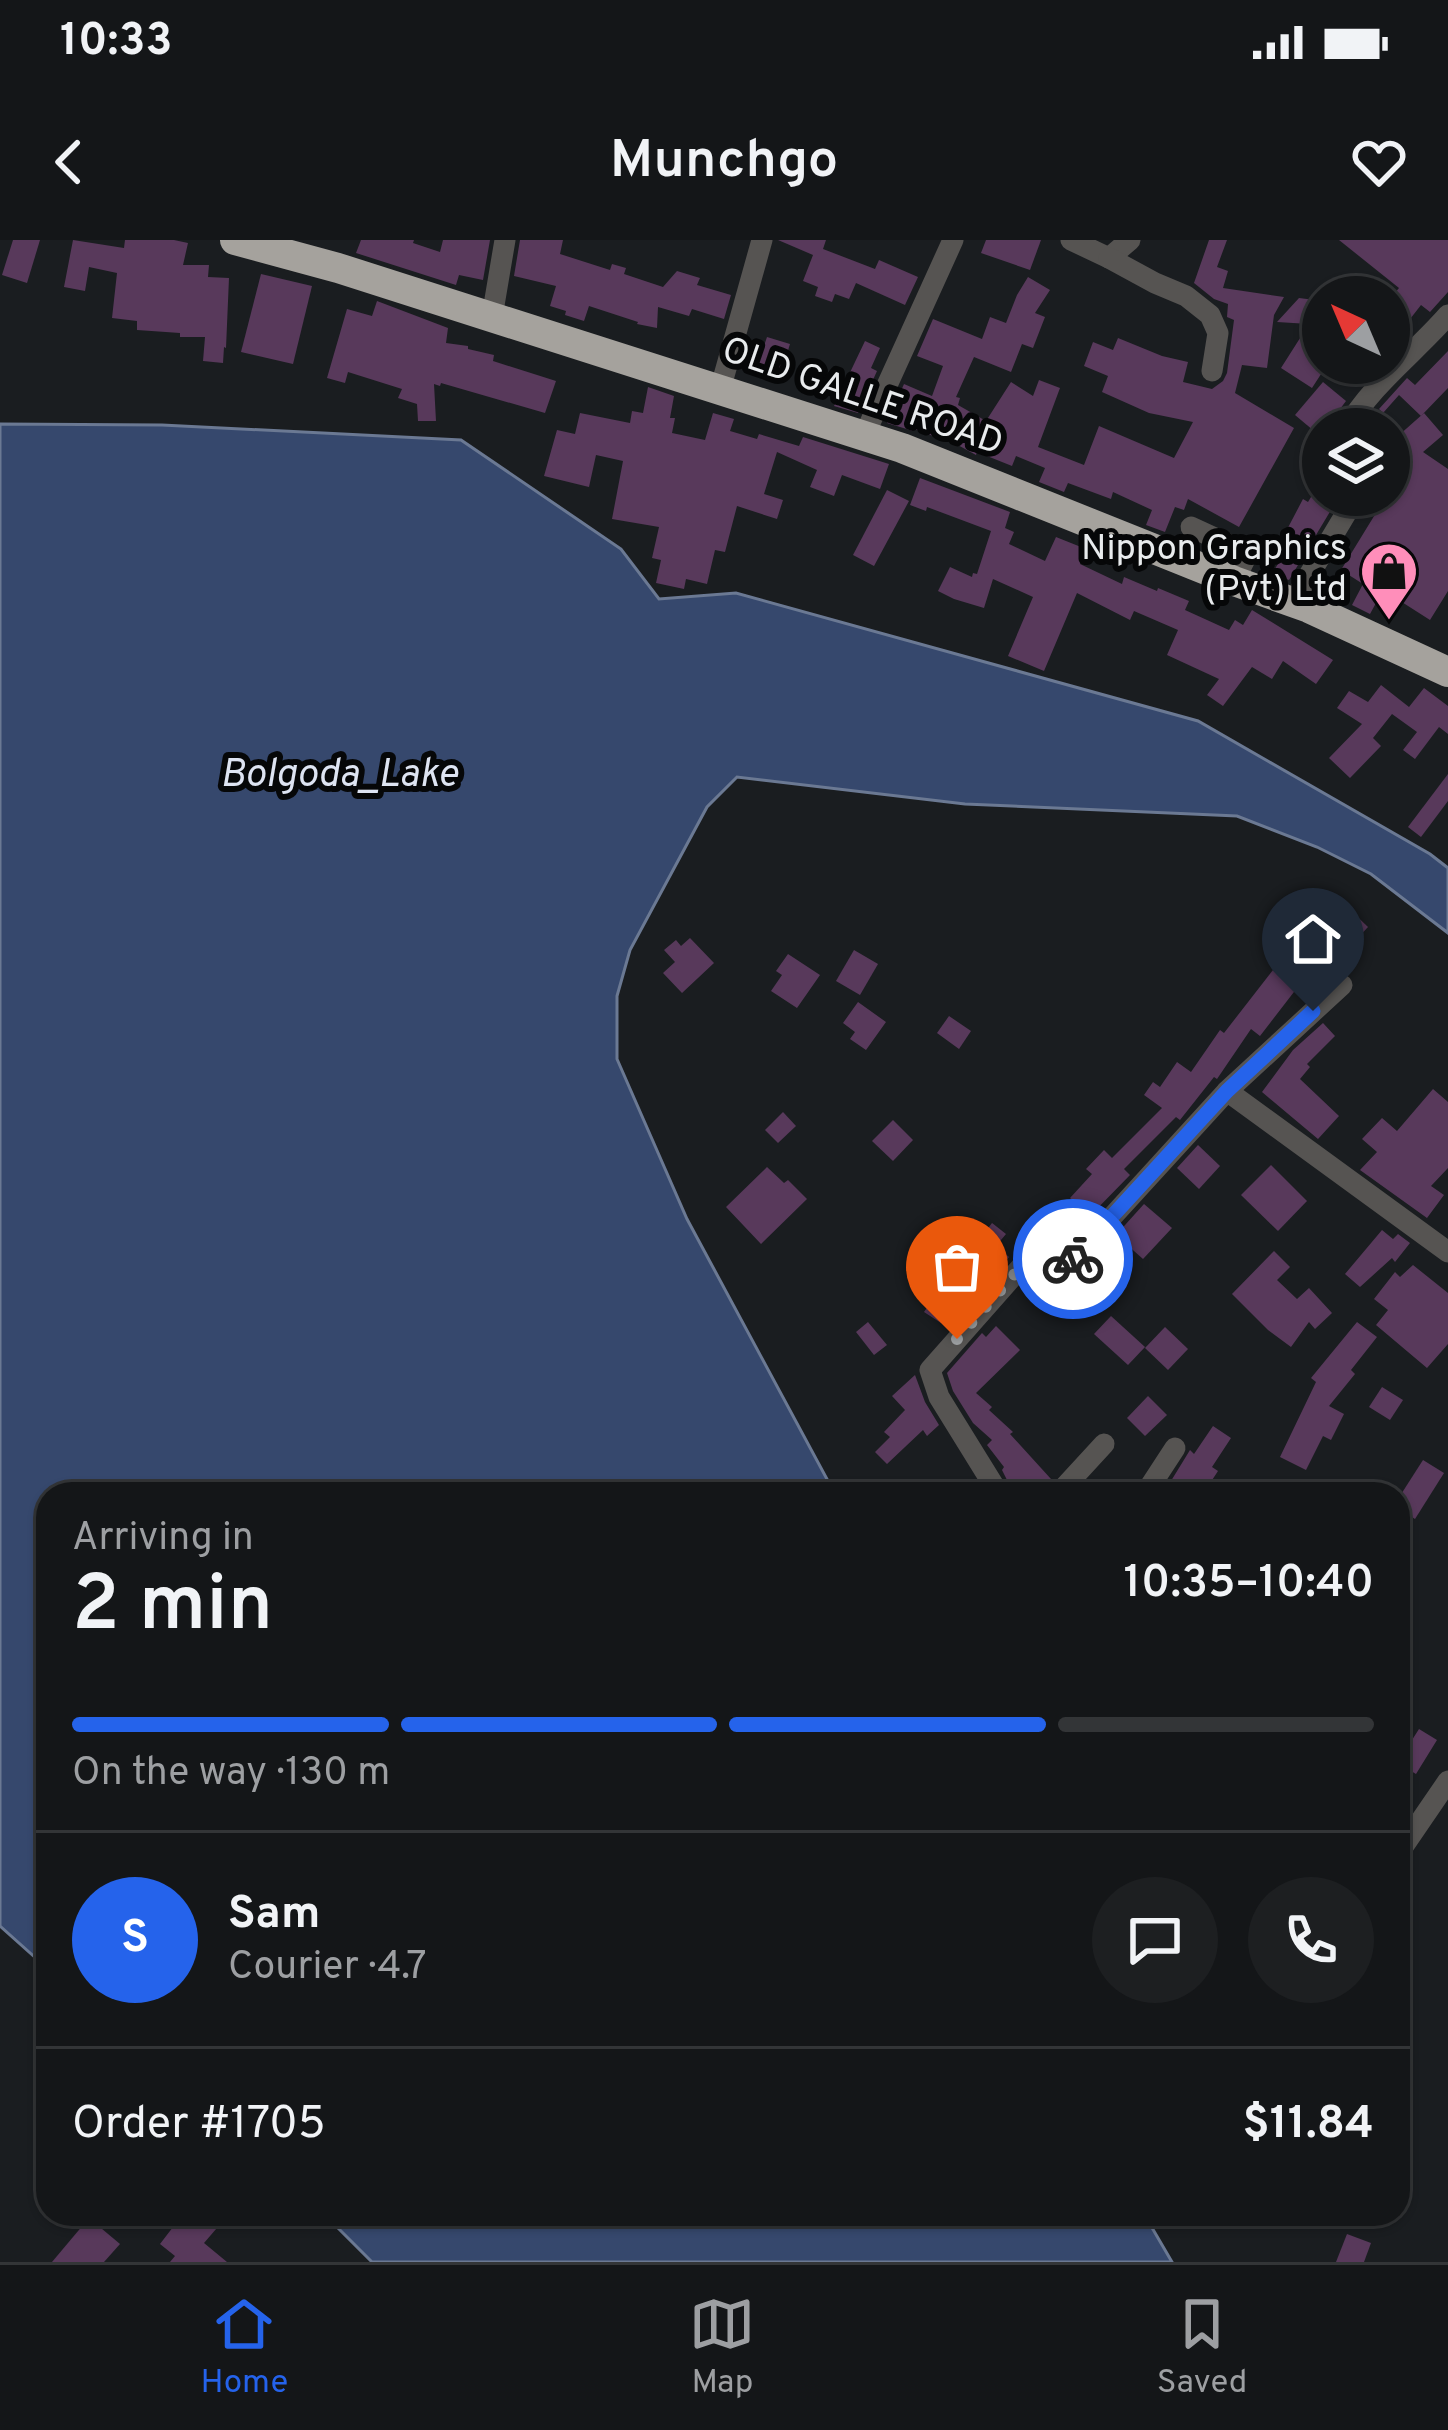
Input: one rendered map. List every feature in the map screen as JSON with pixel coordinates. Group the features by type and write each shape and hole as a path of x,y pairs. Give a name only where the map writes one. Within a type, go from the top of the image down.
{"highway":[{"name":"OLD GALLE ROAD","path":"235,240 338,268 902,448 1293,602 1448,672"}],"street":[{"path":"492,317 506,240"},
{"path":"720,390 762,240"},
{"path":"864,436 952,240"},
{"path":"1071,240 1186,296 1210,314 1218,333 1212,370"},
{"path":"1109,258 1130,240"},
{"path":"1358,408 1448,315"},
{"path":"1293,602 1344,516"},
{"path":"1191,527 1244,551 1246,557 1234,581"},
{"path":"992,1482 939,1397 930,1370 1037,1249 1069,1264 1227,1091 1342,985"},
{"path":"1227,1091 1448,1252"},
{"path":"1069,1482 1104,1444"},
{"path":"1153,1482 1174,1448"},
{"path":"1410,1839 1448,1781"}],"water":[{"name":"Bolgoda_Lake","path":"0,424 162,425 461,440 621,549 659,599 736,593 1198,721 1448,868 1448,933 1371,874 1237,816 965,804 737,777 707,807 630,950 617,996 617,1059 687,1219 829,1482 36,1482 36,1958 0,1926"},
{"path":"336,2226 1151,2226 1172,2262 372,2262"}],"building":[{"path":"13,240 40,240 27,283 2,275"},
{"path":"73,240 124,248 125,240 188,243 183,265 209,265 208,277 229,278 223,363 203,361 205,337 137,330 137,321 112,318 117,273 89,267 85,291 64,287"},
{"path":"361,240 414,240 440,252 443,240 490,240 483,280 459,275 456,285 356,253"},
{"path":"520,240 563,240 560,254 610,270 612,264 626,268 624,274 663,287 677,271 700,278 697,285 731,295 724,319 692,309 689,316 658,307 657,328 589,306 584,321 565,315 566,311 550,306 556,286 514,276"},
{"path":"778,240 826,240 823,249 875,269 879,260 918,277 905,305 856,283 849,299 835,294 832,302 815,296 818,287 803,281 813,255"},
{"path":"986,240 1041,240 1030,270 981,253"},
{"path":"1209,240 1227,240 1217,267 1228,271 1223,288 1284,297 1274,315 1267,368 1242,365 1235,393 1294,428 1239,527 1188,499 1184,510 1175,507 1165,532 1146,525 1152,510 1113,492 1111,499 1068,483 1064,492 1039,482 1045,468 1016,456 1012,466 976,455 945,438 887,423 904,384 932,396 943,366 917,356 933,319 982,339 990,317 1006,323 1028,277 1050,290 1035,313 1045,317 1033,348 1022,344 1011,372 974,357 956,397 960,398 958,405 986,421 1011,382 1033,396 1039,380 1060,388 1038,447 1084,465 1099,426 1174,458 1193,422 1149,413 1102,392 1108,376 1084,366 1093,342 1113,350 1118,338 1188,362 1183,382 1212,389 1223,381 1234,320 1227,317 1228,304 1194,283"},
{"path":"1339,240 1448,240 1448,292 1430,312 1421,305 1410,319 1410,276 1384,276"},
{"path":"261,274 312,286 293,364 241,352"},
{"path":"1299,298 1302,298 1302,324 1277,322"},
{"path":"377,301 448,328 446,343 468,346 494,355 493,361 556,381 545,413 441,383 434,384 436,421 418,421 417,404 398,398 402,389 348,372 345,383 327,378 347,309 372,316"},
{"path":"1302,335 1302,382 1281,368"},
{"path":"767,337 790,344 779,380 755,373"},
{"path":"865,341 880,348 871,368 877,371 858,413 834,406"},
{"path":"1448,351 1448,388 1421,416 1399,395 1387,408 1380,408 1402,384 1410,381 1415,385"},
{"path":"1321,384 1346,401 1341,408 1302,408 1302,421 1295,415"},
{"path":"648,387 674,396 672,433 705,440 713,413 734,419 730,431 757,439 759,434 799,446 803,437 889,464 880,489 842,475 834,496 810,487 817,470 777,452 764,494 783,500 777,519 737,506 725,552 715,550 707,584 686,579 684,589 656,583 661,560 652,558 659,527 612,519 623,461 596,455 589,487 544,476 557,430 575,434 580,413 630,423 632,411 643,413"},
{"path":"1424,413 1443,435 1423,452 1448,469 1448,591 1430,620 1383,590 1370,614 1352,605 1363,584 1341,570 1374,516 1410,516 1410,425"},
{"path":"920,478 1010,512 1005,528 1014,532 1009,544 1045,561 1056,537 1086,549 1080,564 1122,584 1124,577 1189,601 1185,610 1229,630 1235,620 1243,625 1252,610 1333,660 1316,684 1283,661 1272,679 1252,667 1223,706 1207,695 1219,679 1167,655 1178,630 1134,611 1130,620 1077,593 1044,671 1008,656 1033,597 993,579 984,608 938,591 950,567 972,577 977,574 991,531 910,505"},
{"path":"887,490 909,501 874,566 853,555"},
{"path":"1302,501 1302,516 1327,516 1289,580 1272,574 1289,545 1281,541"},
{"path":"1381,685 1409,707 1424,688 1448,706 1448,734 1439,727 1415,759 1403,750 1417,732 1392,714 1373,738 1381,746 1350,778 1329,758 1362,724 1337,708 1349,691 1368,702"},
{"path":"1448,774 1448,801 1421,837 1408,827"},
{"path":"1344,904 1368,927 1356,940 1332,917"},
{"path":"690,938 714,963 682,993 663,973 675,962 664,950 676,940 681,946"},
{"path":"854,950 878,964 860,995 836,981"},
{"path":"788,954 820,975 797,1008 771,991 782,975 776,971"},
{"path":"1273,970 1297,988 1260,1036 1251,1029 1217,1079 1180,1120 1176,1117 1124,1169 1130,1175 1090,1216 1070,1198 1092,1174 1086,1169 1104,1150 1112,1158 1162,1108 1144,1095 1153,1082 1160,1087 1177,1062 1191,1072 1220,1030 1224,1033"},
{"path":"858,1002 886,1022 866,1050 850,1039 855,1032 843,1023"},
{"path":"949,1016 971,1031 959,1049 937,1033"},
{"path":"1323,1023 1335,1036 1307,1064 1310,1067 1300,1079 1339,1116 1318,1139 1262,1092 1293,1050"},
{"path":"1433,1089 1448,1102 1448,1168 1431,1186 1444,1195 1427,1218 1360,1170 1377,1152 1362,1139 1382,1118 1397,1131"},
{"path":"783,1112 796,1126 778,1143 765,1130"},
{"path":"893,1120 913,1140 893,1161 872,1141"},
{"path":"1198,1145 1220,1166 1199,1189 1177,1168"},
{"path":"1271,1165 1307,1201 1278,1231 1241,1195"},
{"path":"767,1167 807,1199 761,1244 726,1207"},
{"path":"1144,1204 1172,1228 1143,1259 1116,1235"},
{"path":"992,1223 1006,1234 996,1246 1009,1257 999,1269 973,1248"},
{"path":"1382,1230 1410,1243 1395,1262 1392,1258 1360,1287 1345,1274"},
{"path":"1274,1251 1290,1267 1277,1280 1297,1299 1309,1288 1332,1313 1315,1329 1309,1322 1291,1347 1232,1294"},
{"path":"1413,1265 1448,1293 1448,1344 1427,1368 1376,1325 1388,1310 1374,1299 1395,1272 1400,1277"},
{"path":"944,1283 961,1295 941,1323 924,1312"},
{"path":"1111,1316 1145,1347 1128,1365 1094,1334"},
{"path":"868,1322 887,1345 874,1355 856,1332"},
{"path":"1357,1322 1377,1337 1329,1406 1344,1414 1331,1440 1323,1436 1306,1470 1280,1457 1316,1382 1311,1378"},
{"path":"996,1326 1020,1350 976,1393 1013,1432 1010,1434 1049,1482 1008,1482 1004,1467 987,1445 992,1440 973,1423 953,1391 947,1373 982,1333 986,1337"},
{"path":"1165,1327 1188,1349 1168,1370 1145,1348"},
{"path":"915,1375 939,1425 927,1436 923,1430 887,1464 875,1452 890,1437 884,1432 905,1410 892,1396"},
{"path":"1382,1387 1403,1400 1390,1420 1369,1407"},
{"path":"1148,1396 1167,1415 1145,1436 1127,1418"},
{"path":"1213,1426 1231,1438 1212,1467 1218,1471 1211,1482 1170,1482 1190,1450 1194,1454"},
{"path":"1423,1460 1444,1473 1415,1519 1410,1516 1409,1482"},
{"path":"1419,1729 1437,1740 1416,1774 1410,1773 1410,1743"},
{"path":"82,2226 99,2226 120,2244 104,2262 52,2262"},
{"path":"174,2226 219,2226 204,2243 227,2262 170,2262 175,2256 160,2244"},
{"path":"1347,2234 1371,2243 1364,2262 1336,2262"}],"way so far":[{"path":"957,1339 1037,1249 1069,1264 1073,1259"}],"place":[{"name":"Nippon Graphics (Pvt) Ltd","path":"1389,622"}],"route":[{"path":"1073,1259 1227,1091 1313,1011"}]}
